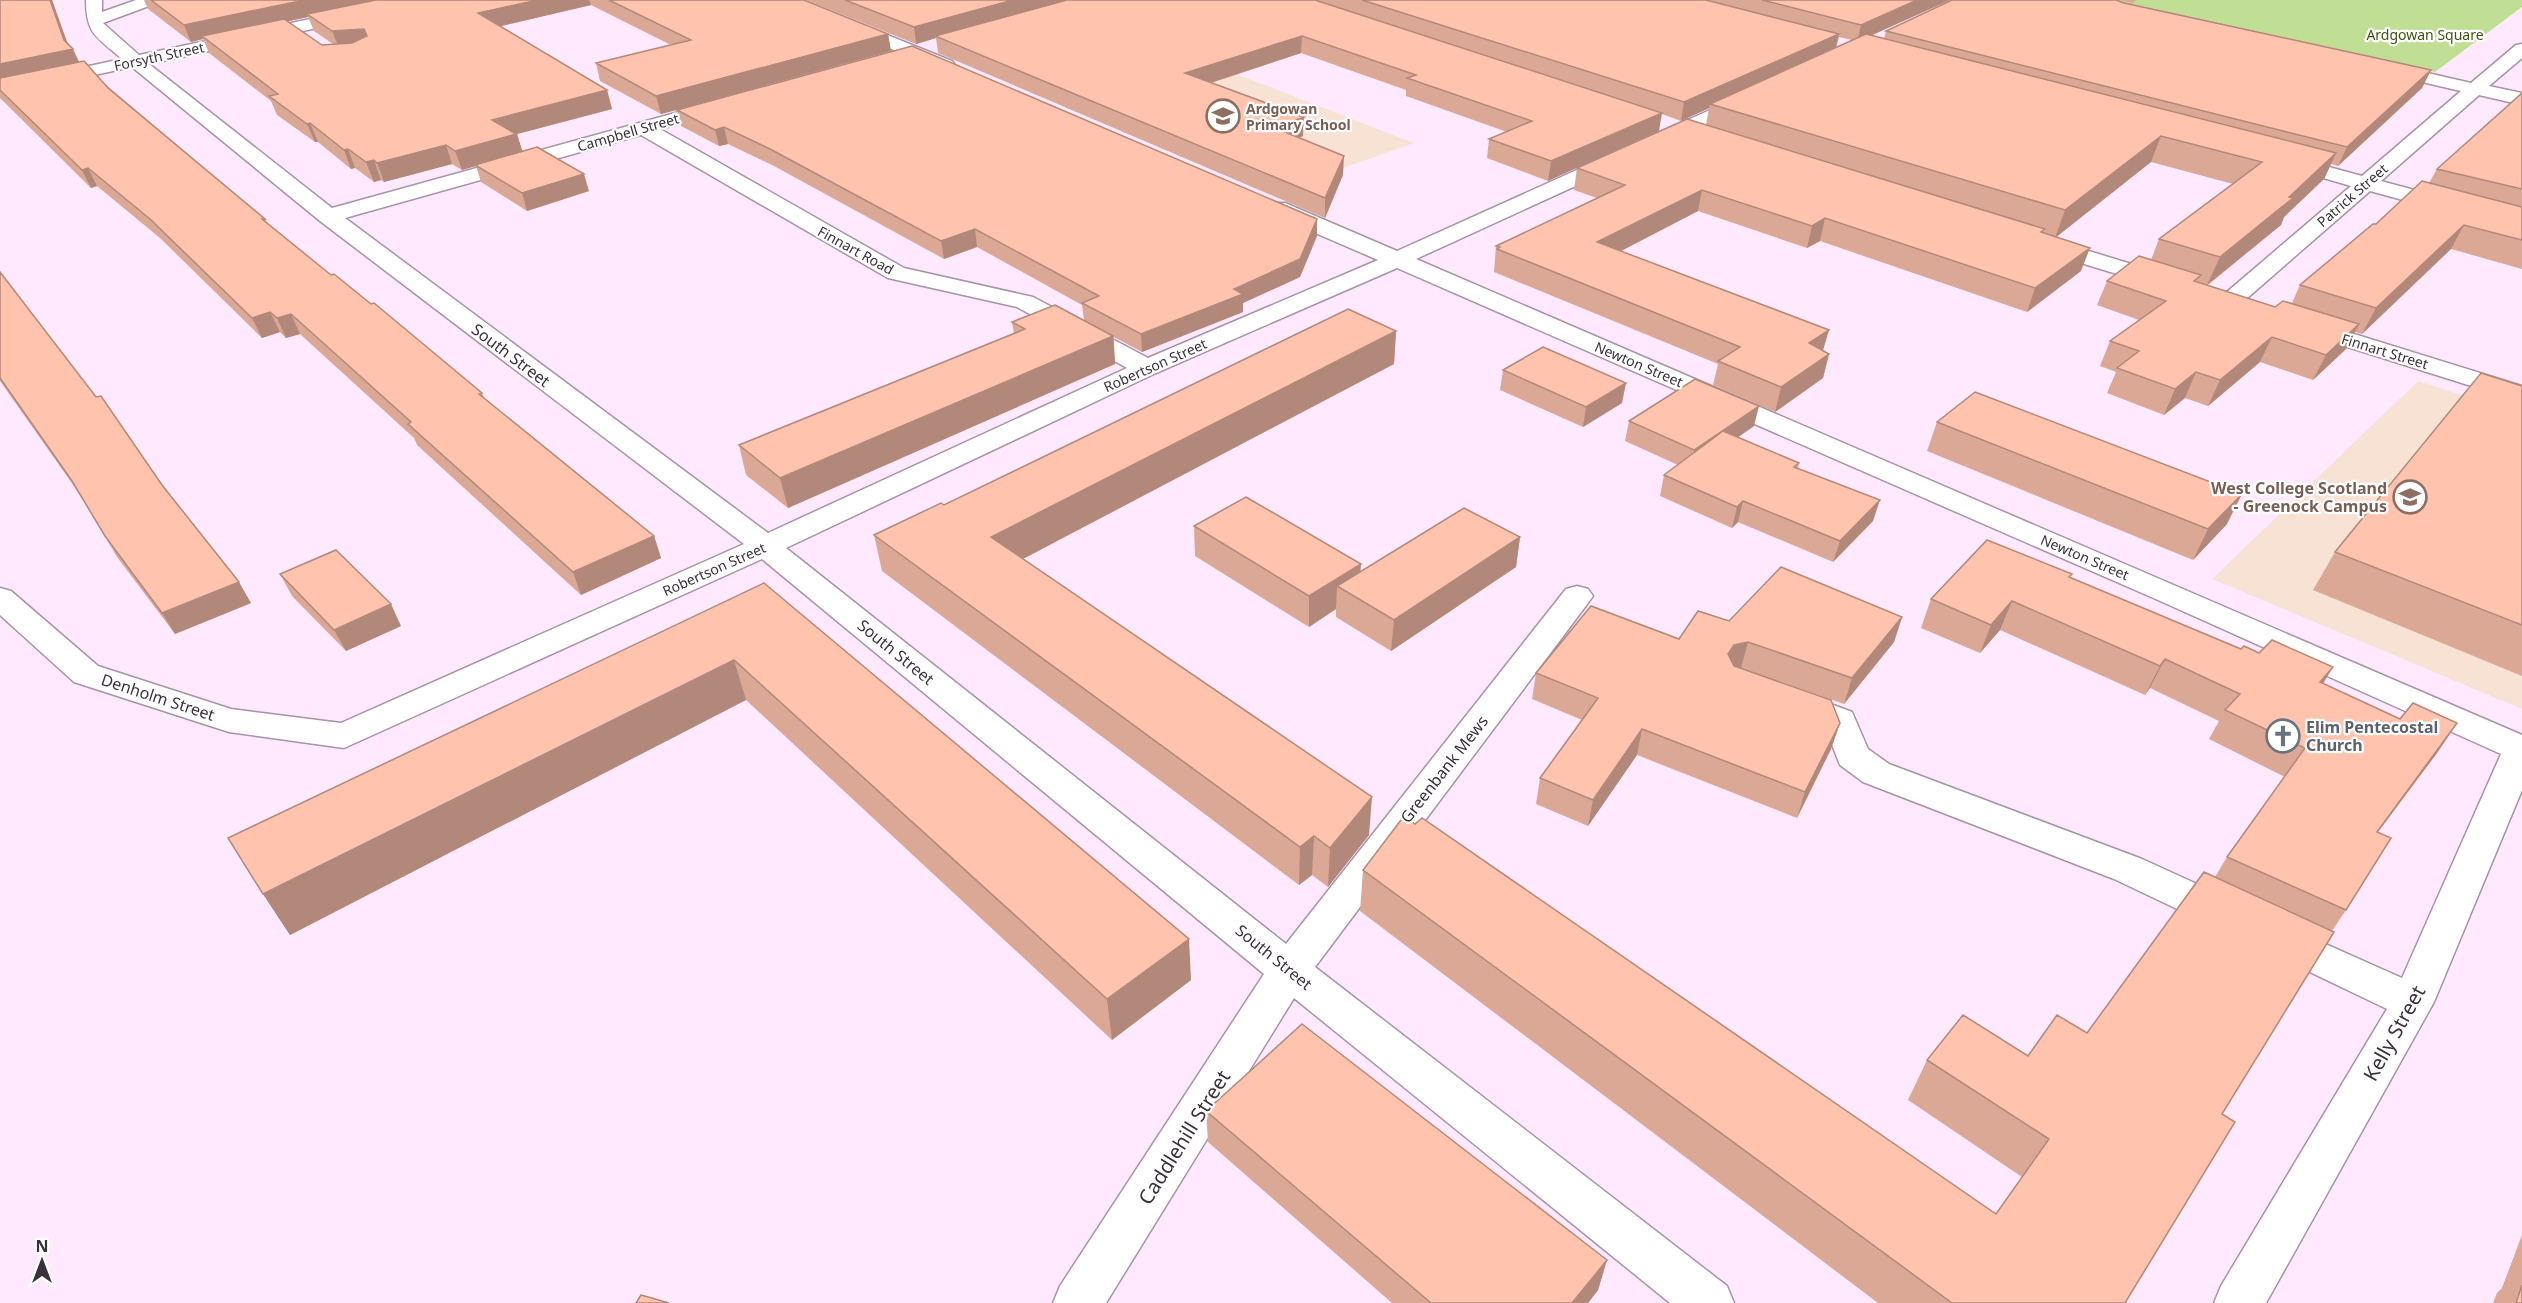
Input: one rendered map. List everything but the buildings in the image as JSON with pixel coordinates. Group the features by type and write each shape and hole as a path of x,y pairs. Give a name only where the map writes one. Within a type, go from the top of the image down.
{"street":[{"path":"94,10 151,0"},
{"name":"Forsyth Street","path":"0,90 424,0"},
{"path":"786,0 970,76"},
{"name":"South Street","path":"94,10 98,29 328,216 765,546 1289,970 1709,1303"},
{"path":"294,28 310,39"},
{"path":"881,61 948,43"},
{"path":"2475,89 2522,49"},
{"path":"2372,65 2522,99"},
{"name":"Patrick Street","path":"2229,302 2475,89"},
{"name":"Robertson Street","path":"344,736 765,546 1147,368 1396,260 1769,90"},
{"name":"Campbell Street","path":"328,216 735,102"},
{"path":"1648,119 1716,141"},
{"name":"Finnart Road","path":"644,128 896,273 1025,302 1147,368"},
{"path":"2263,155 2522,226"},
{"name":"Newton Street","path":"1254,198 2158,588 2522,749"},
{"path":"2024,237 2183,288"},
{"path":"2206,295 2251,309"},
{"name":"Finnart Street","path":"2284,320 2522,394"},
{"name":"Greenbank Mews","path":"1289,970 1577,596"},
{"name":"Denholm Street","path":"0,598 86,674 229,720 344,736"},
{"path":"1762,689 1836,716 1844,725 1853,756 1876,773 2128,869 2413,1002"},
{"name":"Kelly Street","path":"2239,1303 2413,1002 2522,749"},
{"name":"Caddlehill Street","path":"1078,1303 1289,970"}],"shaded area":[{"path":"1172,49 1414,143 1278,191"},
{"name":"West College Scotland - Greenock Campus","path":"2418,381 2522,415 2522,709 2212,579"}],"green space":[{"name":"Ardgowan Square","path":"2114,0 2522,0 2522,7 2435,72"}],"place":[{"name":"Ardgowan Primary School","path":"1223,116"},
{"name":"West College Scotland - Greenock Campus","path":"2410,497"},
{"name":"Elim Pentecostal Church","path":"2283,736"}]}
